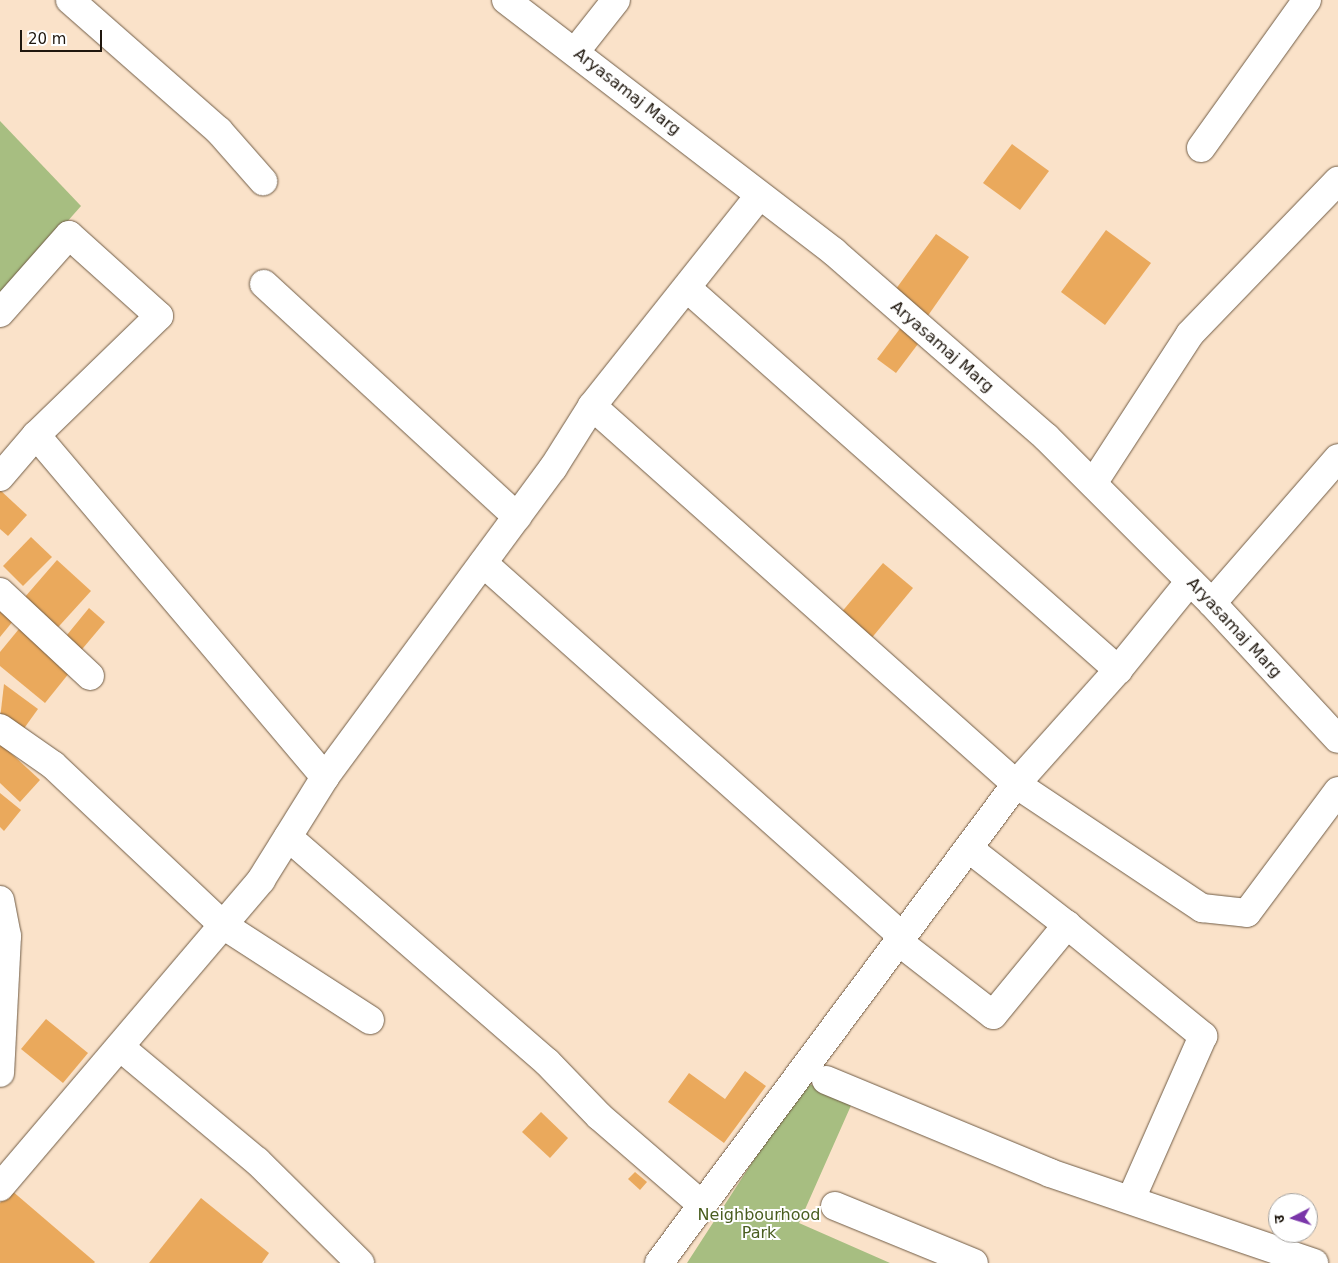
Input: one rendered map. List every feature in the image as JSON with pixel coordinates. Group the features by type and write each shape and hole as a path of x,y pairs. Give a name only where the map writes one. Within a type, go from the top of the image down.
{"street":[{"path":"70,0 219,132 263,181"},
{"name":"Aryasamaj Marg","path":"506,0 834,252 1094,482 1212,603 1338,739"},
{"path":"575,52 616,0"},
{"path":"1201,148 1307,0"},
{"path":"1094,482 1190,334 1338,181"},
{"path":"0,1187 261,880 325,777 517,517 592,406 688,288 759,196"},
{"path":"0,313 69,235 158,316 36,435 5,461"},
{"path":"264,284 517,517"},
{"path":"688,288 1118,670"},
{"path":"592,406 1016,784 1202,908 1247,913 1338,791"},
{"path":"36,435 325,777"},
{"path":"1212,603 1338,458"},
{"path":"483,563 901,939 993,1015 1067,925"},
{"path":"659,1263 1016,784 1118,670 1190,581"},
{"path":"0,592 90,676"},
{"path":"0,728 53,766 223,925 370,1020"},
{"path":"288,836 547,1062 599,1116 702,1204"},
{"path":"968,848 1067,925 1203,1036 1131,1200"},
{"path":"0,900 7,936 1,990 0,1073"},
{"path":"120,1047 257,1161 360,1263"},
{"path":"826,1080 1050,1172 1131,1200 1266,1254 1314,1263"},
{"path":"836,1206 974,1263"}],"green space":[{"path":"0,121 81,206 0,298"},
{"name":"Neighbourhood Park","path":"804,1082 853,1101 799,1223 890,1263 687,1263"}],"building":[{"path":"1012,144 1049,171 1020,210 983,183"},
{"path":"1106,230 1151,263 1105,325 1061,292"},
{"path":"936,234 969,257 927,317 893,293"},
{"path":"905,322 924,336 896,373 877,359"},
{"path":"0,490 27,515 8,536 0,529"},
{"path":"31,537 52,557 23,586 3,566"},
{"path":"57,560 91,591 51,635 18,605"},
{"path":"883,563 913,588 870,640 840,614"},
{"path":"0,600 18,615 0,637"},
{"path":"89,608 105,622 78,654 62,641"},
{"path":"23,624 74,667 45,703 0,666 0,652"},
{"path":"4,684 38,709 20,734 0,719"},
{"path":"0,743 40,780 20,802 0,783"},
{"path":"0,793 21,810 4,831 0,827"},
{"path":"46,1019 88,1053 63,1083 21,1049"},
{"path":"745,1071 766,1086 724,1143 668,1102 689,1073 725,1099"},
{"path":"541,1112 568,1138 550,1158 522,1132"},
{"path":"635,1172 647,1182 640,1190 628,1179"},
{"path":"11,1190 95,1262 0,1263 0,1203"},
{"path":"201,1198 269,1253 262,1263 149,1263"}]}
